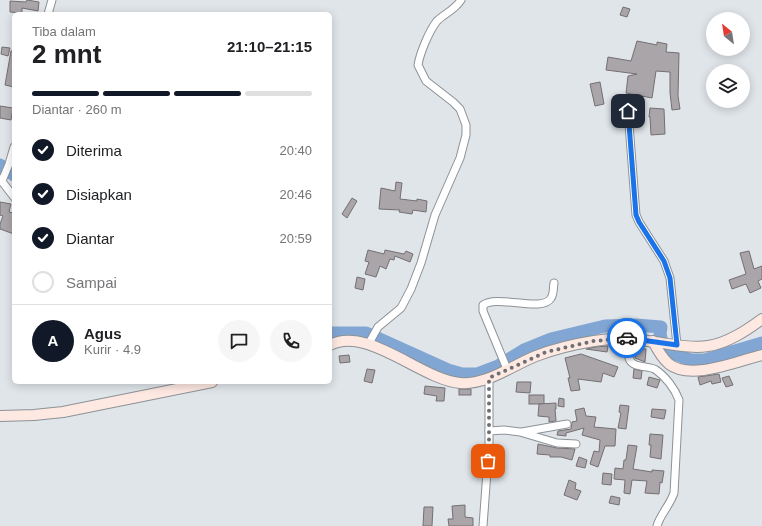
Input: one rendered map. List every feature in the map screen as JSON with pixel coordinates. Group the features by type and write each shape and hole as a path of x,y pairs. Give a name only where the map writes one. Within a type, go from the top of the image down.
{"street":[{"path":"49,12 52,0"},
{"path":"370,340 378,327 398,311 406,300 421,263 434,215 460,158 466,135 464,117 460,109 453,102 426,82 418,65 422,50 436,22 454,9 461,0"},
{"path":"628,111 636,215 664,261 670,278 672,344"},
{"path":"12,154 2,178 12,194"},
{"path":"507,368 483,311 482,305 487,302 498,301 533,304 545,303 552,297 554,283"},
{"path":"332,344 343,341 370,340 387,352 440,378 450,382 470,383 489,378 507,368 546,352 608,339 632,339 672,344 708,346 720,343 737,335 762,319"},
{"path":"632,339 628,356 630,360 638,366 657,370 674,389 679,400 674,493 669,506 658,522 658,526"},
{"path":"653,341 660,354 668,363 681,369 708,369 762,355"},
{"path":"483,526 489,445 489,378"},
{"path":"0,416 63,412 202,384"},
{"path":"520,432 567,424"},
{"path":"489,431 504,430 520,432 556,443 576,444"}],"building":[{"path":"27,0 39,2 38,11 22,8 22,12 10,12 10,1 26,2"},
{"path":"623,7 630,9 627,17 620,15"},
{"path":"637,41 657,45 657,42 667,44 666,52 679,53 678,96 680,109 672,110 670,72 656,71 652,98 626,93 628,76 637,74 606,70 608,57 631,61"},
{"path":"2,47 10,48 8,56 1,54"},
{"path":"11,51 12,51 12,87 5,85"},
{"path":"600,82 604,104 595,106 590,84"},
{"path":"0,106 12,108 11,120 0,118"},
{"path":"650,108 664,109 665,134 651,135 649,117"},
{"path":"396,182 402,183 400,199 417,201 417,199 427,201 426,212 413,210 412,214 399,212 400,210 379,209 381,188 395,191"},
{"path":"352,198 357,201 347,218 342,214"},
{"path":"0,202 11,204 9,212 12,213 12,233 0,229 3,216 0,215"},
{"path":"368,250 384,254 385,250 404,254 406,251 413,254 410,262 395,256 394,260 390,259 386,269 380,266 376,277 365,274 369,262 365,261"},
{"path":"749,251 754,269 762,266 762,279 758,281 761,288 750,293 746,284 732,289 729,280 746,274 740,253"},
{"path":"357,277 365,279 363,290 355,288"},
{"path":"608,346 607,352 586,349 595,347"},
{"path":"635,348 646,349 645,362 635,358"},
{"path":"581,354 618,367 614,377 603,373 601,382 578,379 580,390 571,391 568,378 570,378 565,358"},
{"path":"349,355 350,362 340,363 339,356"},
{"path":"367,369 375,370 372,383 364,381"},
{"path":"634,369 642,371 641,379 633,378"},
{"path":"719,374 721,382 712,384 711,381 700,385 698,377"},
{"path":"729,376 733,385 726,387 722,378"},
{"path":"649,377 660,380 657,388 647,385"},
{"path":"517,382 531,382 530,393 516,392"},
{"path":"425,386 445,388 444,401 436,401 437,396 424,394"},
{"path":"459,389 471,389 471,395 459,395"},
{"path":"529,395 544,395 544,404 529,404"},
{"path":"559,398 564,399 564,407 558,406"},
{"path":"556,403 556,421 549,422 549,417 538,416 539,404"},
{"path":"620,405 629,406 626,429 618,428 621,413 619,412"},
{"path":"584,408 586,416 596,417 594,427 616,429 615,446 605,446 598,467 590,464 594,451 599,452 600,440 582,435 584,428 566,433 566,436 557,435 558,431 571,429 572,422 577,421 575,410"},
{"path":"652,409 666,410 664,419 651,417"},
{"path":"650,434 663,435 661,459 650,457"},
{"path":"538,444 557,448 575,449 572,460 561,457 550,457 550,455 537,454"},
{"path":"628,445 637,446 633,469 652,472 652,470 664,471 662,483 660,482 659,494 645,493 647,481 632,480 630,494 624,493 625,480 614,479 615,468 623,469"},
{"path":"579,457 587,460 585,468 576,466"},
{"path":"603,473 612,474 611,485 602,484"},
{"path":"569,480 576,483 575,489 581,491 577,500 564,495"},
{"path":"611,496 620,498 619,505 609,503"},
{"path":"465,505 465,517 473,518 473,526 449,526 448,519 453,519 452,506"},
{"path":"424,507 433,507 432,526 423,526"}],"waterway":[{"path":"0,165 12,174"},
{"path":"332,333 366,333 448,370 462,374 477,374 498,366 524,350 551,339 605,326 636,325 661,327 660,334 664,350 691,360 705,360 762,343"}],"way so far":[{"path":"488,461 489,378 546,352 594,341 627,338"}],"route":[{"path":"627,338 677,345 670,278 667,268 636,215 628,111"}]}
